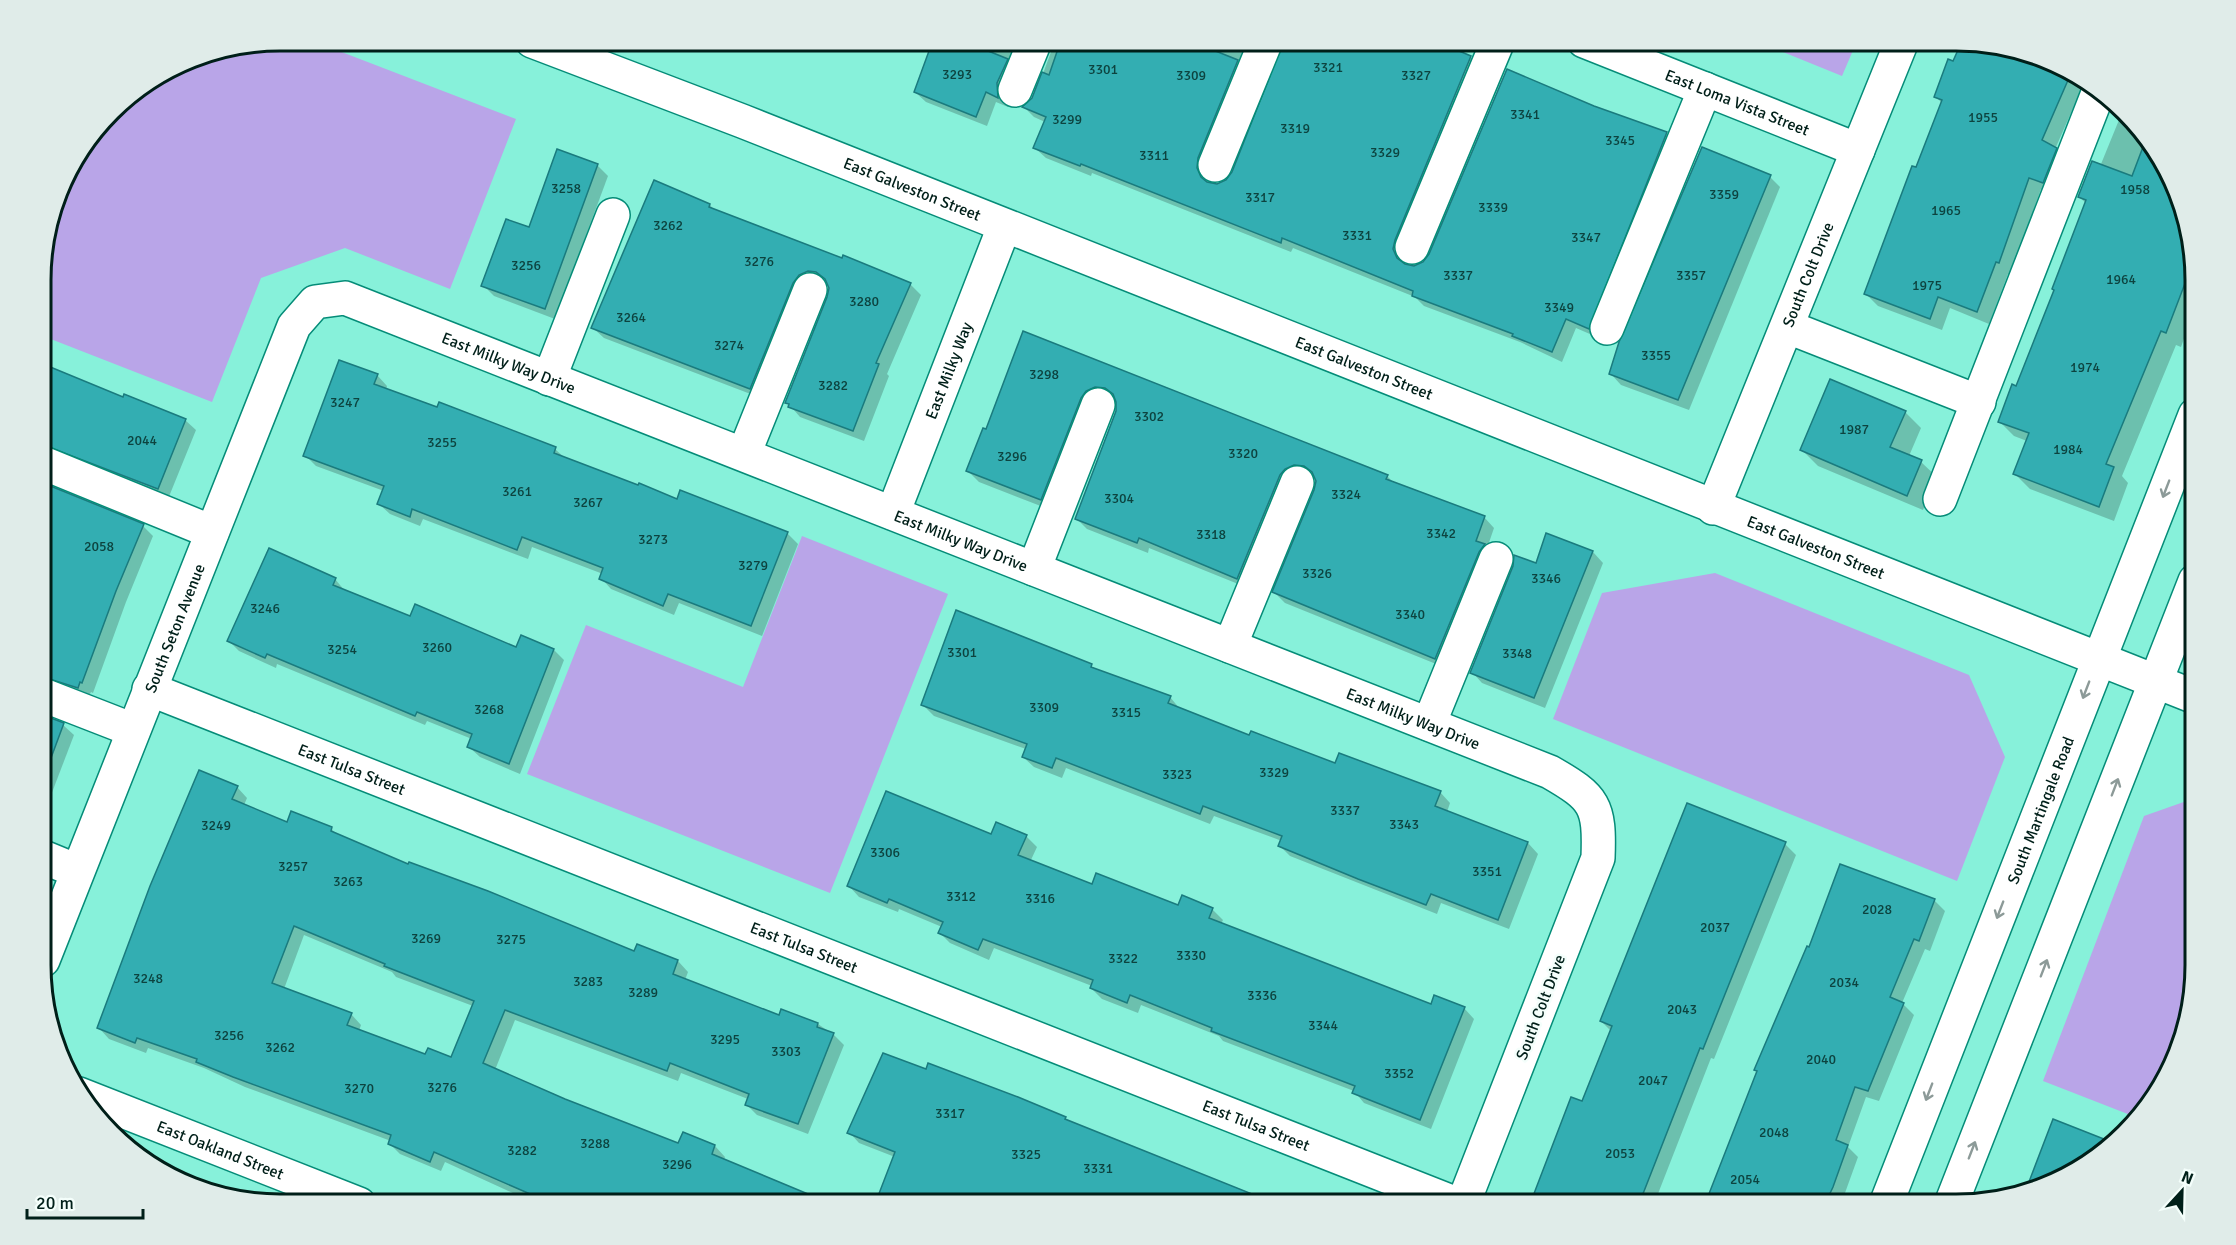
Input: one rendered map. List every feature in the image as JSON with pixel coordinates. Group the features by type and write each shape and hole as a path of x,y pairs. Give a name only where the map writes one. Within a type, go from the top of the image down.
{"street":[{"name":"East Galveston Street","path":"560,51 2185,693"},
{"path":"1015,90 1031,51"},
{"path":"1215,165 1262,51"},
{"path":"1412,247 1493,51"},
{"name":"East Loma Vista Street","path":"1611,51 1858,150"},
{"name":"South Colt Drive","path":"1713,508 1898,51"},
{"path":"1607,328 1705,89"},
{"path":"1940,499 2096,98"},
{"path":"549,378 613,216"},
{"name":"East Milky Way","path":"893,513 1004,227"},
{"path":"744,454 810,290"},
{"name":"East Milky Way Drive","path":"315,302 345,298 1429,724 1550,772 1582,790 1593,807"},
{"name":"South Seton Avenue","path":"51,937 294,326 315,302"},
{"path":"1788,327 1979,402"},
{"path":"1034,569 1098,405"},
{"name":"South Martingale Road","path":"1890,1194 2185,440"},
{"path":"51,467 212,532"},
{"path":"1230,646 1297,483"},
{"path":"1429,724 1496,559"},
{"path":"1955,1194 2185,607"},
{"name":"East Tulsa Street","path":"149,689 1432,1194"},
{"path":"51,698 133,730"},
{"name":"South Colt Drive","path":"1467,1194 1598,858 1599,827 1593,807"},
{"path":"51,861 77,871"},
{"name":"East Oakland Street","path":"95,1100 334,1194"}],"shaded area":[{"path":"265,51 339,51 516,119 450,289 345,248 261,278 212,402 51,339 51,265 55,235 63,206 82,165 98,140 118,118 140,98 165,82 206,63 235,55"},
{"path":"1781,51 1853,51 1842,76"},
{"path":"802,536 948,594 830,893 527,774 586,625 743,687"},
{"path":"1715,573 1969,675 2005,757 1957,881 1553,719 1602,593"},
{"path":"2185,802 2185,980 2181,1010 2168,1053 2154,1080 2129,1115 2043,1081 2144,816"}],"building":[{"path":"929,51 988,51 1008,59 997,83 998,98 986,92 976,117 914,92"},
{"path":"1057,51 1216,51 1238,60 1198,158 1197,168 1201,177 1207,182 1217,184 1226,180 1232,172 1280,51 1459,51 1471,56 1395,240 1393,249 1397,258 1405,264 1414,266 1423,262 1429,254 1507,69 1594,106 1667,132 1589,329 1566,319 1552,352 1512,336 1513,334 1412,296 1413,291 1282,238 1281,243 1081,164 1080,166 1033,148 1046,117 1022,107 1032,98 1042,72 1049,75"},
{"path":"1958,51 2001,55 2044,68 2068,80 2042,140 2057,148 2043,183 2029,178 1999,263 1996,262 1977,312 1938,297 1930,319 1864,294 1912,166 1916,167 1942,100 1934,97 1948,59 1953,61"},
{"path":"1702,147 1771,175 1678,400 1609,374 1619,342"},
{"path":"2143,148 2161,178 2173,206 2181,235 2185,283 2166,333 2161,331 2106,464 2114,467 2099,507 2013,474 2029,433 1998,422 2012,384 2016,386 2054,290 2052,289 2086,200 2078,197 2092,161 2132,176"},
{"path":"557,149 598,164 545,309 481,286 506,219 529,227"},
{"path":"654,180 710,204 709,207 842,258 843,255 911,283 876,363 879,364 853,431 788,407 789,404 785,403 827,297 829,288 825,279 816,272 808,271 799,275 793,283 750,389 591,328"},
{"path":"1023,331 1388,475 1386,479 1485,516 1476,541 1485,544 1479,552 1435,659 1272,592 1314,490 1316,481 1312,472 1304,466 1294,465 1285,469 1280,475 1237,579 1139,538 1137,543 1075,519 1116,411 1113,394 1105,388 1095,387 1086,391 1081,398 1041,500 966,471 983,428 986,429"},
{"path":"339,360 378,374 374,384 437,407 439,402 556,447 554,453 677,499 680,490 788,532 751,626 668,594 663,606 599,579 603,568 522,537 517,550 412,509 410,517 377,504 384,486 303,456"},
{"path":"51,367 123,397 124,394 186,419 158,489 51,448"},
{"path":"1830,379 1906,411 1890,447 1922,460 1907,496 1800,450"},
{"path":"51,486 144,524 82,683 80,682 78,688 51,680"},
{"path":"1546,533 1593,551 1534,698 1470,673 1513,566 1514,555 1536,563"},
{"path":"269,548 336,578 333,585 410,616 415,604 516,647 521,635 554,649 509,764 467,747 472,734 417,712 415,716 267,654 265,658 227,641"},
{"path":"956,610 1092,664 1091,667 1171,696 1168,703 1249,735 1251,731 1335,763 1339,753 1441,791 1435,806 1528,842 1498,920 1431,894 1426,905 1358,879 1278,846 1282,836 1203,806 1200,814 1056,758 1052,768 1022,757 1027,744 921,705"},
{"path":"51,718 64,723 51,758"},
{"path":"199,770 238,786 232,799 287,822 291,811 332,827 331,831 408,864 409,862 488,891 634,951 637,944 678,960 673,974 779,1015 781,1009 818,1023 817,1027 834,1033 798,1124 745,1105 749,1094 670,1063 667,1071 505,1010 483,1063 565,1099 678,1143 683,1132 715,1145 712,1154 808,1194 530,1194 434,1152 430,1162 388,1144 391,1135 233,1077 196,1062 197,1059 137,1038 135,1043 97,1028 150,886","holes":["294,926 385,964 384,966 474,1001 451,1057 428,1048 425,1054 347,1025 352,1013 272,983"]},
{"path":"886,791 991,834 996,822 1027,835 1018,855 1092,884 1096,873 1178,905 1182,895 1213,908 1209,918 1431,1004 1434,995 1465,1007 1420,1120 1352,1093 1355,1086 1211,1031 1212,1028 1130,995 1127,1003 1090,988 1093,980 983,939 978,950 938,933 943,922 889,899 887,903 847,886"},
{"path":"1687,803 1786,842 1703,1049 1700,1048 1643,1194 1534,1194 1571,1097 1582,1101 1612,1026 1600,1021"},
{"path":"1840,864 1935,899 1919,941 1914,939 1890,997 1904,1003 1868,1091 1855,1087 1836,1140 1848,1145 1830,1194 1709,1194 1757,1071 1754,1070 1807,946 1809,947"},
{"path":"883,1053 926,1069 928,1063 1018,1097 1066,1117 1065,1119 1252,1194 879,1194 895,1152 847,1133"},
{"path":"2053,1119 2105,1139 2071,1163 2029,1182"}]}
